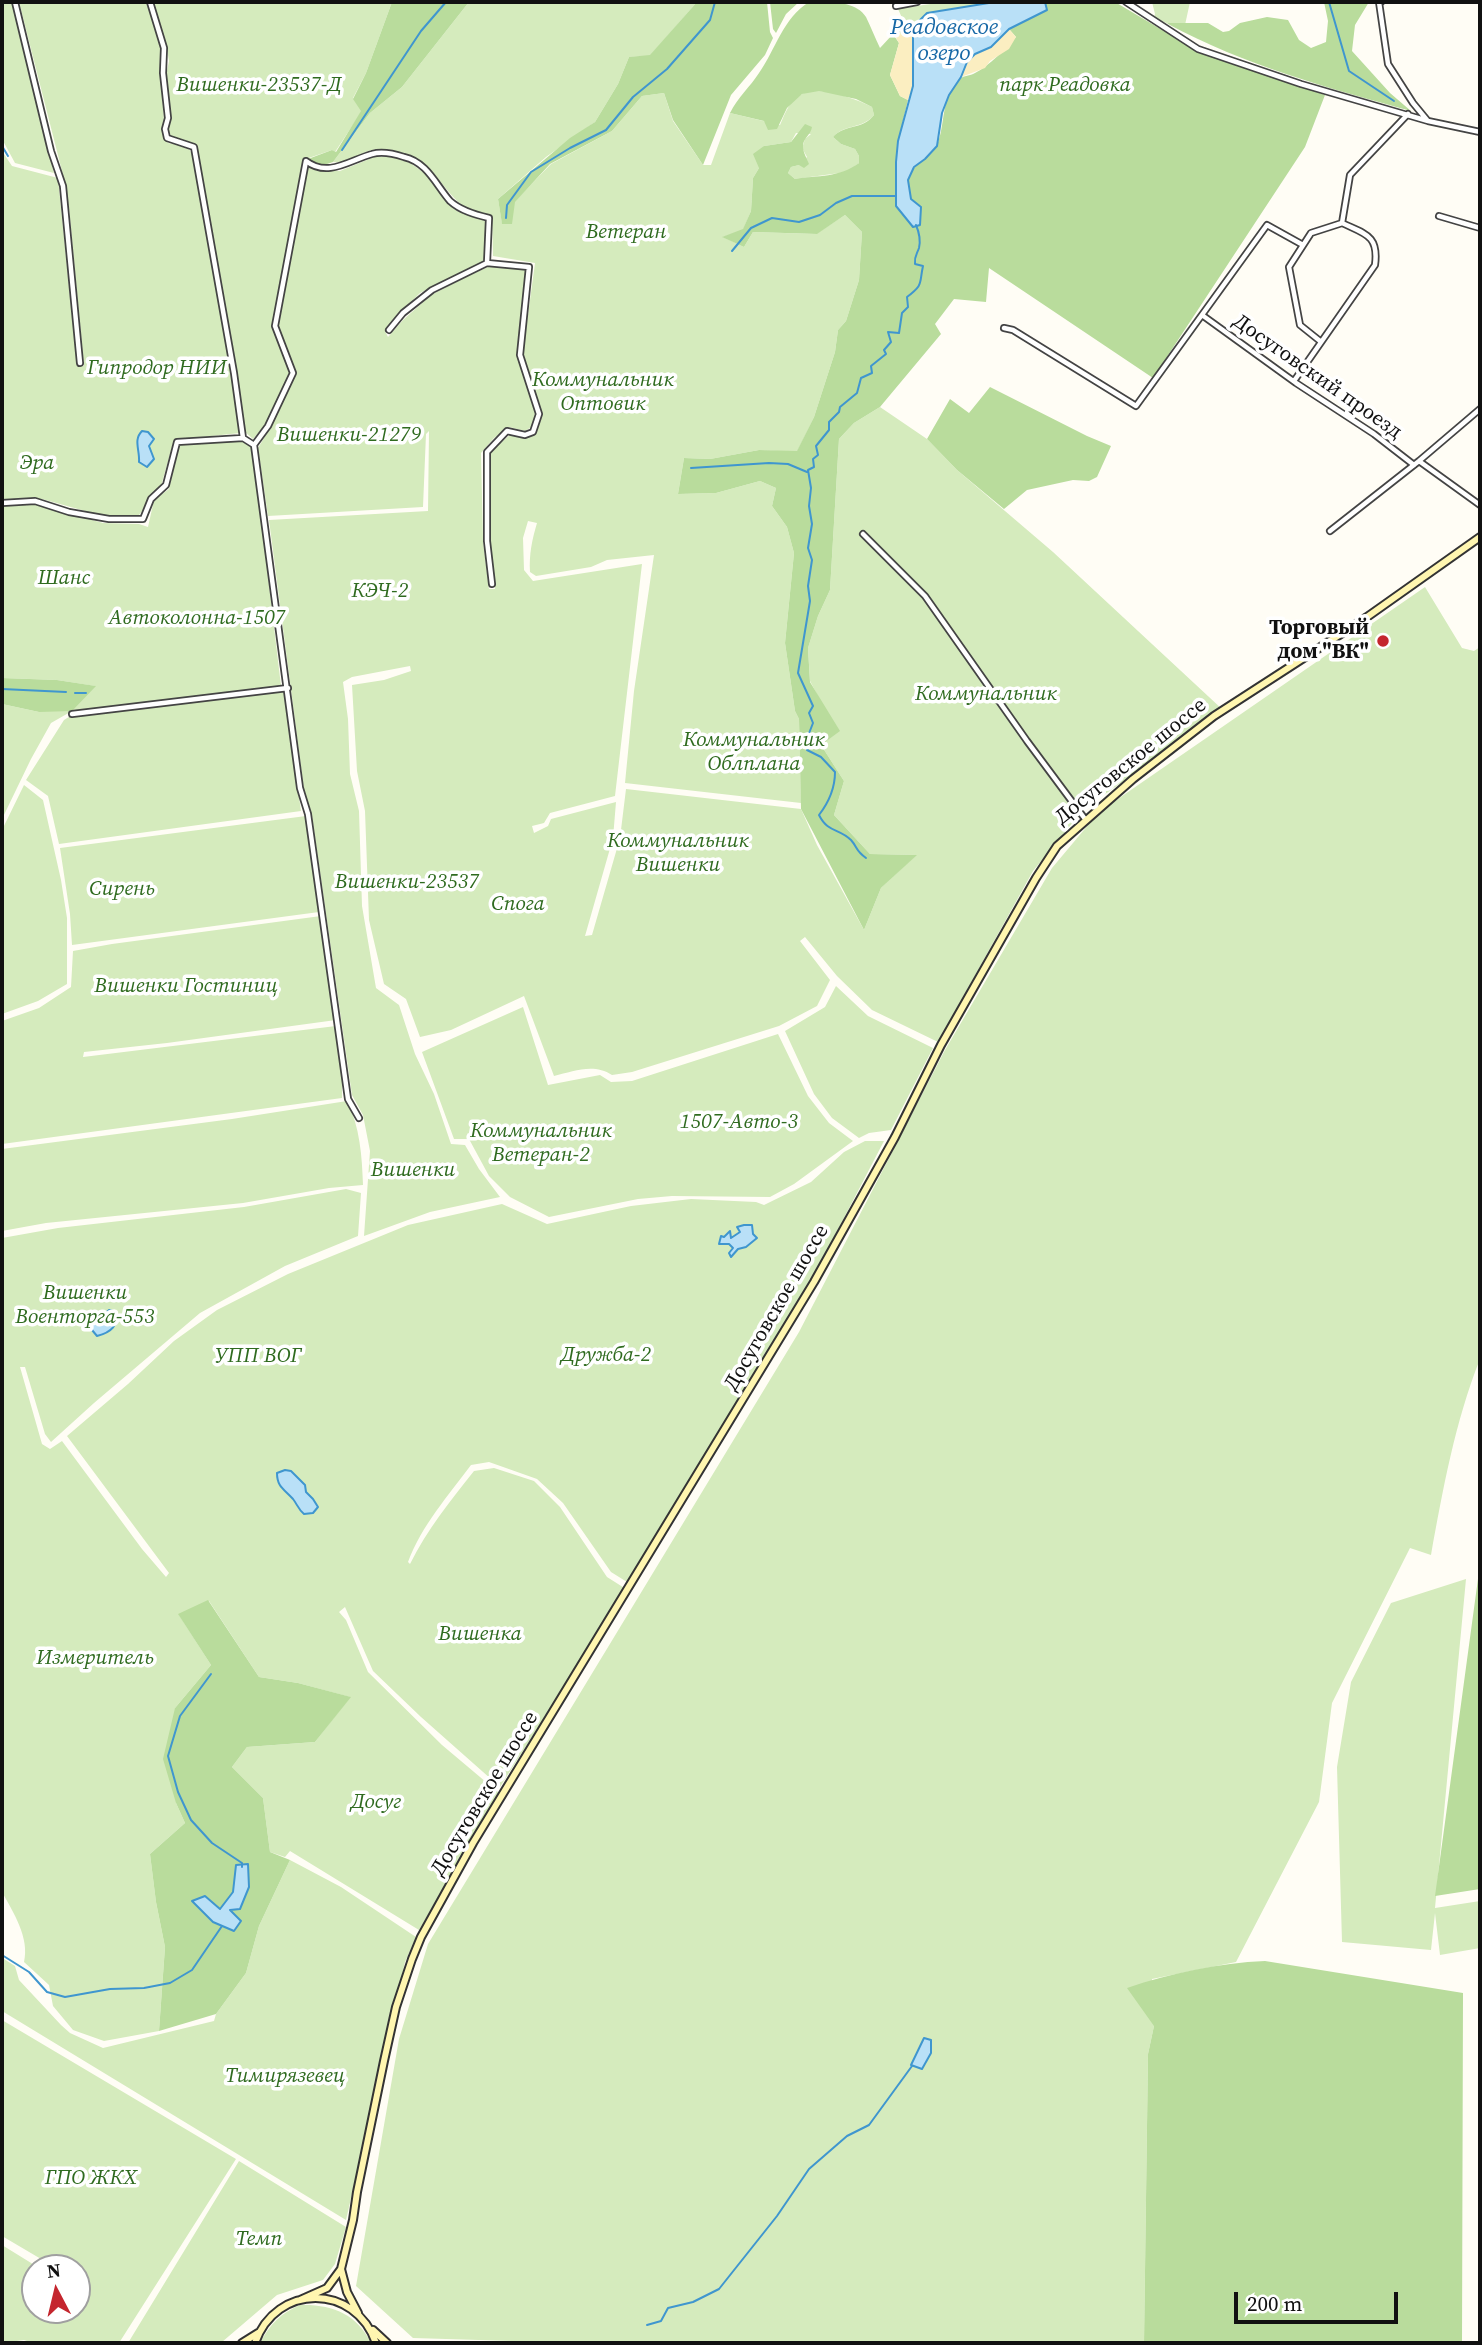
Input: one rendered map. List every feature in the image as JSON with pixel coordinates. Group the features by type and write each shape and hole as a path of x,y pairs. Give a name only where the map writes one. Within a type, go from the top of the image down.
{"main road":[{"name":"Досуговское шоссе","path":"341,2269 347,2252 396,2007 421,1937 474,1843 814,1282 895,1137 941,1045 1057,846 1133,779 1214,716 1367,617 1480,537"},
{"path":"255,2343 260,2332 277,2311 327,2288 341,2269"},
{"path":"341,2269 347,2292 360,2316 387,2343"},
{"path":"300,2300 329,2299 349,2307 360,2316"},
{"path":"368,2326 376,2343"},
{"path":"242,2343 260,2332"}],"street":[{"path":"15,2 51,151 60,176 66,210 80,363"},
{"path":"150,2 164,48 167,138 194,147 243,438"},
{"path":"895,6 917,2"},
{"path":"1126,2 1198,49 1301,84 1428,121 1480,132"},
{"path":"1381,2 1388,64 1428,121"},
{"path":"1342,223 1350,175 1408,114"},
{"path":"359,1118 348,1099 308,814 300,788 254,445 268,426 293,373 275,326 306,161 321,167 340,168 373,153 412,158 429,173 450,201 461,209 489,218 487,263"},
{"path":"1439,216 1480,228"},
{"path":"1294,381 1375,265 1377,250 1374,241 1342,223 1311,233 1289,267 1300,325 1320,341"},
{"path":"1004,328 1013,330 1136,406 1268,225 1303,245"},
{"path":"389,330 403,313 432,290 487,263 529,267 520,355 539,414 533,432 525,435 507,431 486,452 487,541 492,584"},
{"name":"Досуговский проезд","path":"1202,315 1294,381 1480,505"},
{"path":"1330,531 1417,463 1480,409"},
{"path":"2,503 35,501 69,512 109,519 143,519 151,499 166,485 177,442 243,438 254,445"},
{"path":"863,534 925,596 1085,819"},
{"path":"72,714 288,688"}],"green space":[{"path":"2,2 12,2 54,173 15,163 2,139"},
{"name":"Гипродор НИИ","path":"19,2 146,2 161,45 165,135 168,143 188,147 193,156 240,433 174,440 161,486 151,495 139,515 103,516 42,499 2,500 2,151 12,166 58,178 77,366 84,366 69,208"},
{"name":"Вишенки-23537-Д","path":"151,2 392,2 366,73 353,98 362,111 335,152 332,150 303,160 272,326 290,372 267,423 253,439 244,431 235,359 197,145 171,136 167,129 170,116 166,76 169,61"},
{"path":"392,2 469,2 402,87 370,113 333,162 321,166 310,162 308,159 332,150 336,152 361,111 353,99 366,73"},
{"path":"469,2 697,2 650,56 629,57 618,84 595,122 546,157 498,199 502,223 514,202 551,164 612,131 642,96 664,93 673,121 703,165 711,165 730,113 780,125 794,100 802,94 818,91 837,94 872,107 874,115 864,123 842,130 833,137 841,144 855,149 859,156 859,163 847,172 795,179 788,173 791,167 799,165 807,157 802,148 805,139 811,134 796,133 791,142 764,146 759,168 753,178 751,211 743,230 723,237 744,247 753,232 816,234 845,215 862,232 859,280 846,321 838,330 835,352 814,417 797,452 759,450 710,459 684,458 678,494 716,493 760,481 776,488 772,506 787,527 794,553 785,643 795,711 799,719 801,803 625,783 634,691 654,555 607,560 591,567 536,576 530,572 530,565 537,523 528,521 523,538 524,570 533,581 642,564 615,796 550,813 544,823 532,826 534,833 548,826 551,819 616,802 613,838 585,936 592,935 620,838 626,789 801,809 817,845 864,930 881,888 916,855 870,854 834,815 844,781 821,745 819,698 810,681 808,648 830,590 839,439 854,423 880,407 927,439 957,470 1053,552 1223,710 1083,810 1033,871 938,1042 872,1010 837,976 805,937 800,941 830,980 817,1006 779,1026 632,1072 612,1075 591,1069 554,1076 524,996 451,1030 420,1037 406,999 384,984 369,920 365,811 357,771 352,685 384,680 411,671 410,666 352,677 343,682 348,719 350,774 359,811 362,906 376,988 399,1005 415,1054 434,1094 451,1144 465,1145 500,1197 430,1212 364,1236 370,1151 363,1115 352,1095 312,816 305,798 269,520 428,511 429,431 426,434 423,507 268,516 258,448 296,375 278,327 307,165 340,171 374,157 392,157 409,162 427,175 447,203 457,211 486,221 485,261 420,293 385,331 388,337 431,295 464,278 490,266 526,270 517,354 535,413 533,426 525,431 509,427 494,438 481,453 483,542 489,589 495,589 488,534 488,454 511,434 527,437 535,434 541,414 523,352 535,263 493,256 492,216 472,211 462,205 426,165 411,156 379,149 346,161 333,162 370,113 402,87"},
{"path":"697,2 767,2 773,38 765,55 731,95 703,165 673,120 664,93 642,96 612,131 550,164 515,202 512,224 502,224 498,199 570,138 595,122 618,84 629,57 650,55"},
{"path":"770,2 799,2 786,14 776,33 773,29"},
{"name":"парк Реадовка","path":"809,2 840,3 855,7 866,17 880,48 893,34 899,43 890,75 900,96 908,100 898,141 911,199 909,178 914,168 931,154 937,145 946,102 954,86 962,78 980,70 997,57 1016,37 1009,29 1047,10 1045,2 1115,2 1196,50 1325,95 1305,147 1153,378 989,268 986,302 954,299 935,324 941,334 880,407 854,423 839,439 830,590 808,648 810,682 840,731 821,745 844,781 834,815 870,854 917,855 881,888 864,930 801,809 799,719 795,711 785,643 794,553 787,527 772,506 776,488 760,481 716,493 678,494 684,458 710,459 759,450 797,451 814,417 835,352 838,330 846,321 859,280 862,232 845,215 817,234 753,232 744,247 722,237 743,229 751,211 753,178 759,168 753,154 764,146 791,142 805,124 812,127 803,144 809,164 804,168 799,165 791,167 788,173 795,179 836,174 859,163 855,149 841,144 833,137 842,130 870,120 874,115 872,107 856,99 819,91 802,94 787,108 777,129 768,130 764,121 730,113 765,64 786,25"},
{"path":"943,2 995,2 927,13 918,22 914,34 905,37 898,32 903,20 898,9"},
{"path":"1152,2 1190,2 1185,25 1168,24 1154,17"},
{"path":"1324,2 1369,2 1355,25 1352,51 1390,93 1411,111 1256,63 1168,24 1208,23 1223,32 1240,23 1267,17 1288,20 1299,40 1311,48 1326,42 1328,21"},
{"path":"990,387 1111,446 1097,477 1089,481 1073,480 1027,490 1004,509 957,470 927,439 950,399 969,413"},
{"path":"244,440 253,449 281,686 72,711 51,723 2,819 2,704 39,712 95,686 57,680 2,678 2,505 39,505 103,523 139,524 148,527 154,500 169,489 179,444"},
{"path":"1425,587 1462,648 1474,651 1480,647 1480,1359 1457,1431 1431,1555 1410,1548 1332,1703 1319,1802 1236,1962 1152,1979 1154,2026 1148,2054 1144,2343 578,2343 413,2338 356,2286 399,2039 428,1944 799,1332 945,1050 1052,868 1099,812"},
{"path":"2,678 57,680 96,686 72,711 39,712 2,704"},
{"path":"284,691 301,811 59,844 48,796 26,780 64,720 72,715"},
{"path":"24,785 43,800 61,880 67,918 67,984 38,1001 2,1014 2,830"},
{"name":"Сирень","path":"306,816 319,912 72,945 60,848"},
{"name":"Вишенки Гостиниц","path":"321,916 336,1020 84,1052 83,1057 336,1026 342,1098 2,1144 2,1021 39,1008 71,987 73,951"},
{"path":"836,986 868,1016 933,1048 891,1130 869,1133 859,1138 832,1118 814,1094 785,1031 825,1007"},
{"path":"523,1007 548,1085 600,1075 611,1082 632,1081 778,1034 808,1096 829,1123 853,1141 794,1184 770,1197 672,1196 638,1199 549,1217 510,1197 489,1176 469,1139 454,1139 422,1052"},
{"name":"Вишенки","path":"347,1101 358,1131 363,1185 243,1203 46,1223 2,1231 2,1149"},
{"path":"865,1141 884,1141 795,1312 752,1386 627,1582 611,1572 563,1503 537,1479 489,1462 471,1465 436,1511 414,1548 408,1562 410,1564 431,1528 474,1471 494,1468 534,1481 560,1507 607,1577 626,1589 500,1787 373,1671 345,1607 339,1612 346,1620 368,1672 442,1745 499,1793 419,1930 290,1851 285,1857 270,1852 263,1798 232,1767 247,1747 315,1742 350,1697 298,1683 259,1677 209,1601 179,1615 211,1665 175,1708 176,1803 185,1823 150,1854 165,1947 159,2031 104,2041 73,2030 53,2006 49,1985 24,1962 23,1935 2,1892 2,1238 58,1228 244,1207 346,1189 361,1193 358,1236 285,1266 200,1313 51,1442 45,1434 25,1367 20,1367 42,1444 50,1449 62,1441 166,1577 169,1573 67,1436 174,1341 217,1310 288,1274 408,1225 502,1204 547,1224 631,1206 691,1199 756,1202 764,1205 811,1182 844,1152"},
{"path":"1480,1564 1480,1889 1435,1896"},
{"path":"1466,1579 1435,1908 1480,1901 1480,1948 1440,1955 1435,1913 1431,1950 1342,1942 1337,1767 1351,1682 1391,1603"},
{"path":"208,1600 259,1677 298,1683 351,1697 315,1742 247,1747 232,1767 263,1798 270,1852 290,1860 259,1926 246,1973 216,2014 159,2031 165,1947 150,1854 185,1823 163,1759 175,1708 211,1665 178,1614"},
{"name":"Тимирязевец","path":"290,1860 341,1887 416,1937 405,1962 346,2220 2,2011 4,1959 15,1966 19,1980 61,2025 70,2033 103,2048 214,2021 216,2014 246,1973 259,1926"},
{"path":"1265,1961 1463,1993 1462,2343 1144,2343 1148,2054 1154,2026 1127,1988 1195,1970"},
{"name":"ГПО ЖКХ","path":"2,2020 236,2159 119,2343 33,2343 24,2340 2,2343 2,2245 21,2257 21,2324 91,2324 91,2254 33,2254 2,2236"},
{"name":"Темп","path":"239,2161 346,2227 335,2264 323,2280 277,2295 222,2342 128,2343"},
{"path":"300,2305 323,2306 342,2313 358,2325 371,2343 260,2343 277,2320"}],"sand":[{"path":"1009,29 1016,37 1009,49 990,61 985,68 961,77 967,62 975,54 991,47"},
{"path":"898,32 905,37 914,34 913,86 908,100 900,96 890,75 899,43 896,38"}],"water":[{"name":"Реадовское озеро","path":"995,2 1045,2 1047,10 1009,29 991,47 975,54 967,62 942,113 937,146 914,167 908,180 911,199 921,207 920,225 913,227 896,206 896,162 898,141 913,86 913,37 918,22 927,13"},
{"path":"142,431 148,432 154,439 149,446 154,459 147,467 139,462 137,442"},
{"path":"752,1225 753,1234 757,1238 746,1247 738,1249 731,1257 729,1253 733,1248 729,1244 719,1244 721,1236 724,1237 730,1231 731,1238 740,1232 737,1227"},
{"path":"109,1310 116,1312 116,1321 109,1331 97,1336 91,1326"},
{"path":"291,1471 305,1485 306,1492 318,1507 313,1513 304,1514 280,1485 277,1473"},
{"path":"248,1864 249,1887 240,1909 230,1910 241,1921 234,1931 213,1922 192,1901 205,1896 220,1909 233,1892 236,1865"},
{"path":"924,2038 931,2040 931,2053 922,2069 911,2065"}],"waterway":[{"path":"342,150 421,31 446,2"},
{"path":"506,218 507,205 531,172 606,130 633,97 667,69 710,20 715,2"},
{"path":"1329,2 1349,71 1394,101"},
{"path":"2,146 8,156"},
{"path":"732,251 751,228 772,218 799,222 820,215 836,203 852,196 896,196"},
{"path":"866,858 851,840 822,821 819,815 831,795 835,772 821,757 807,750 813,723 809,713 813,706 798,673 810,601 808,586 812,560 808,548 812,524 808,470 814,467 813,459 818,455 816,446 829,430 829,422 839,412 840,407 857,393 861,378 872,373 871,366 886,354 884,350 891,342 888,332 899,333 902,313 908,307 907,297 921,280 923,266 915,264 920,242 916,225"},
{"path":"691,468 769,463 788,464 807,472"},
{"path":"2,689 66,692"},
{"path":"75,693 86,693"},
{"path":"211,1674 180,1716 168,1756 178,1792 191,1820 212,1843 242,1863 242,1867"},
{"path":"2,1955 29,1972 47,1992 65,1997 110,1989 144,1988 170,1983 192,1970 222,1926"},
{"path":"647,2325 661,2321 668,2308 693,2302 719,2289 777,2216 809,2169 847,2136 869,2125 912,2066"}],"place":[{"name":"Торговый дом \"ВК\"","path":"1383,641"}],"park label":[{"name":"Ветеран","path":"626,233"},
{"name":"Коммунальник Оптовик","path":"603,393"},
{"name":"Вишенки-21279","path":"349,436"},
{"name":"Эра","path":"37,464"},
{"name":"Шанс","path":"64,579"},
{"name":"КЭЧ-2","path":"380,592"},
{"name":"Автоколонна-1507","path":"197,619"},
{"name":"Коммунальник","path":"986,695"},
{"name":"Коммунальник Облплана","path":"754,753"},
{"name":"Коммунальник Вишенки","path":"678,854"},
{"name":"Вишенки-23537","path":"407,883"},
{"name":"Спога","path":"518,905"},
{"name":"1507-Авто-3","path":"739,1123"},
{"name":"Коммунальник Ветеран-2","path":"541,1144"},
{"name":"Вишенки Военторга-553","path":"85,1306"},
{"name":"Дружба-2","path":"606,1356"},
{"name":"УПП ВОГ","path":"258,1357"},
{"name":"Вишенка","path":"480,1635"},
{"name":"Измеритель","path":"95,1659"},
{"name":"Досуг","path":"376,1803"}]}
